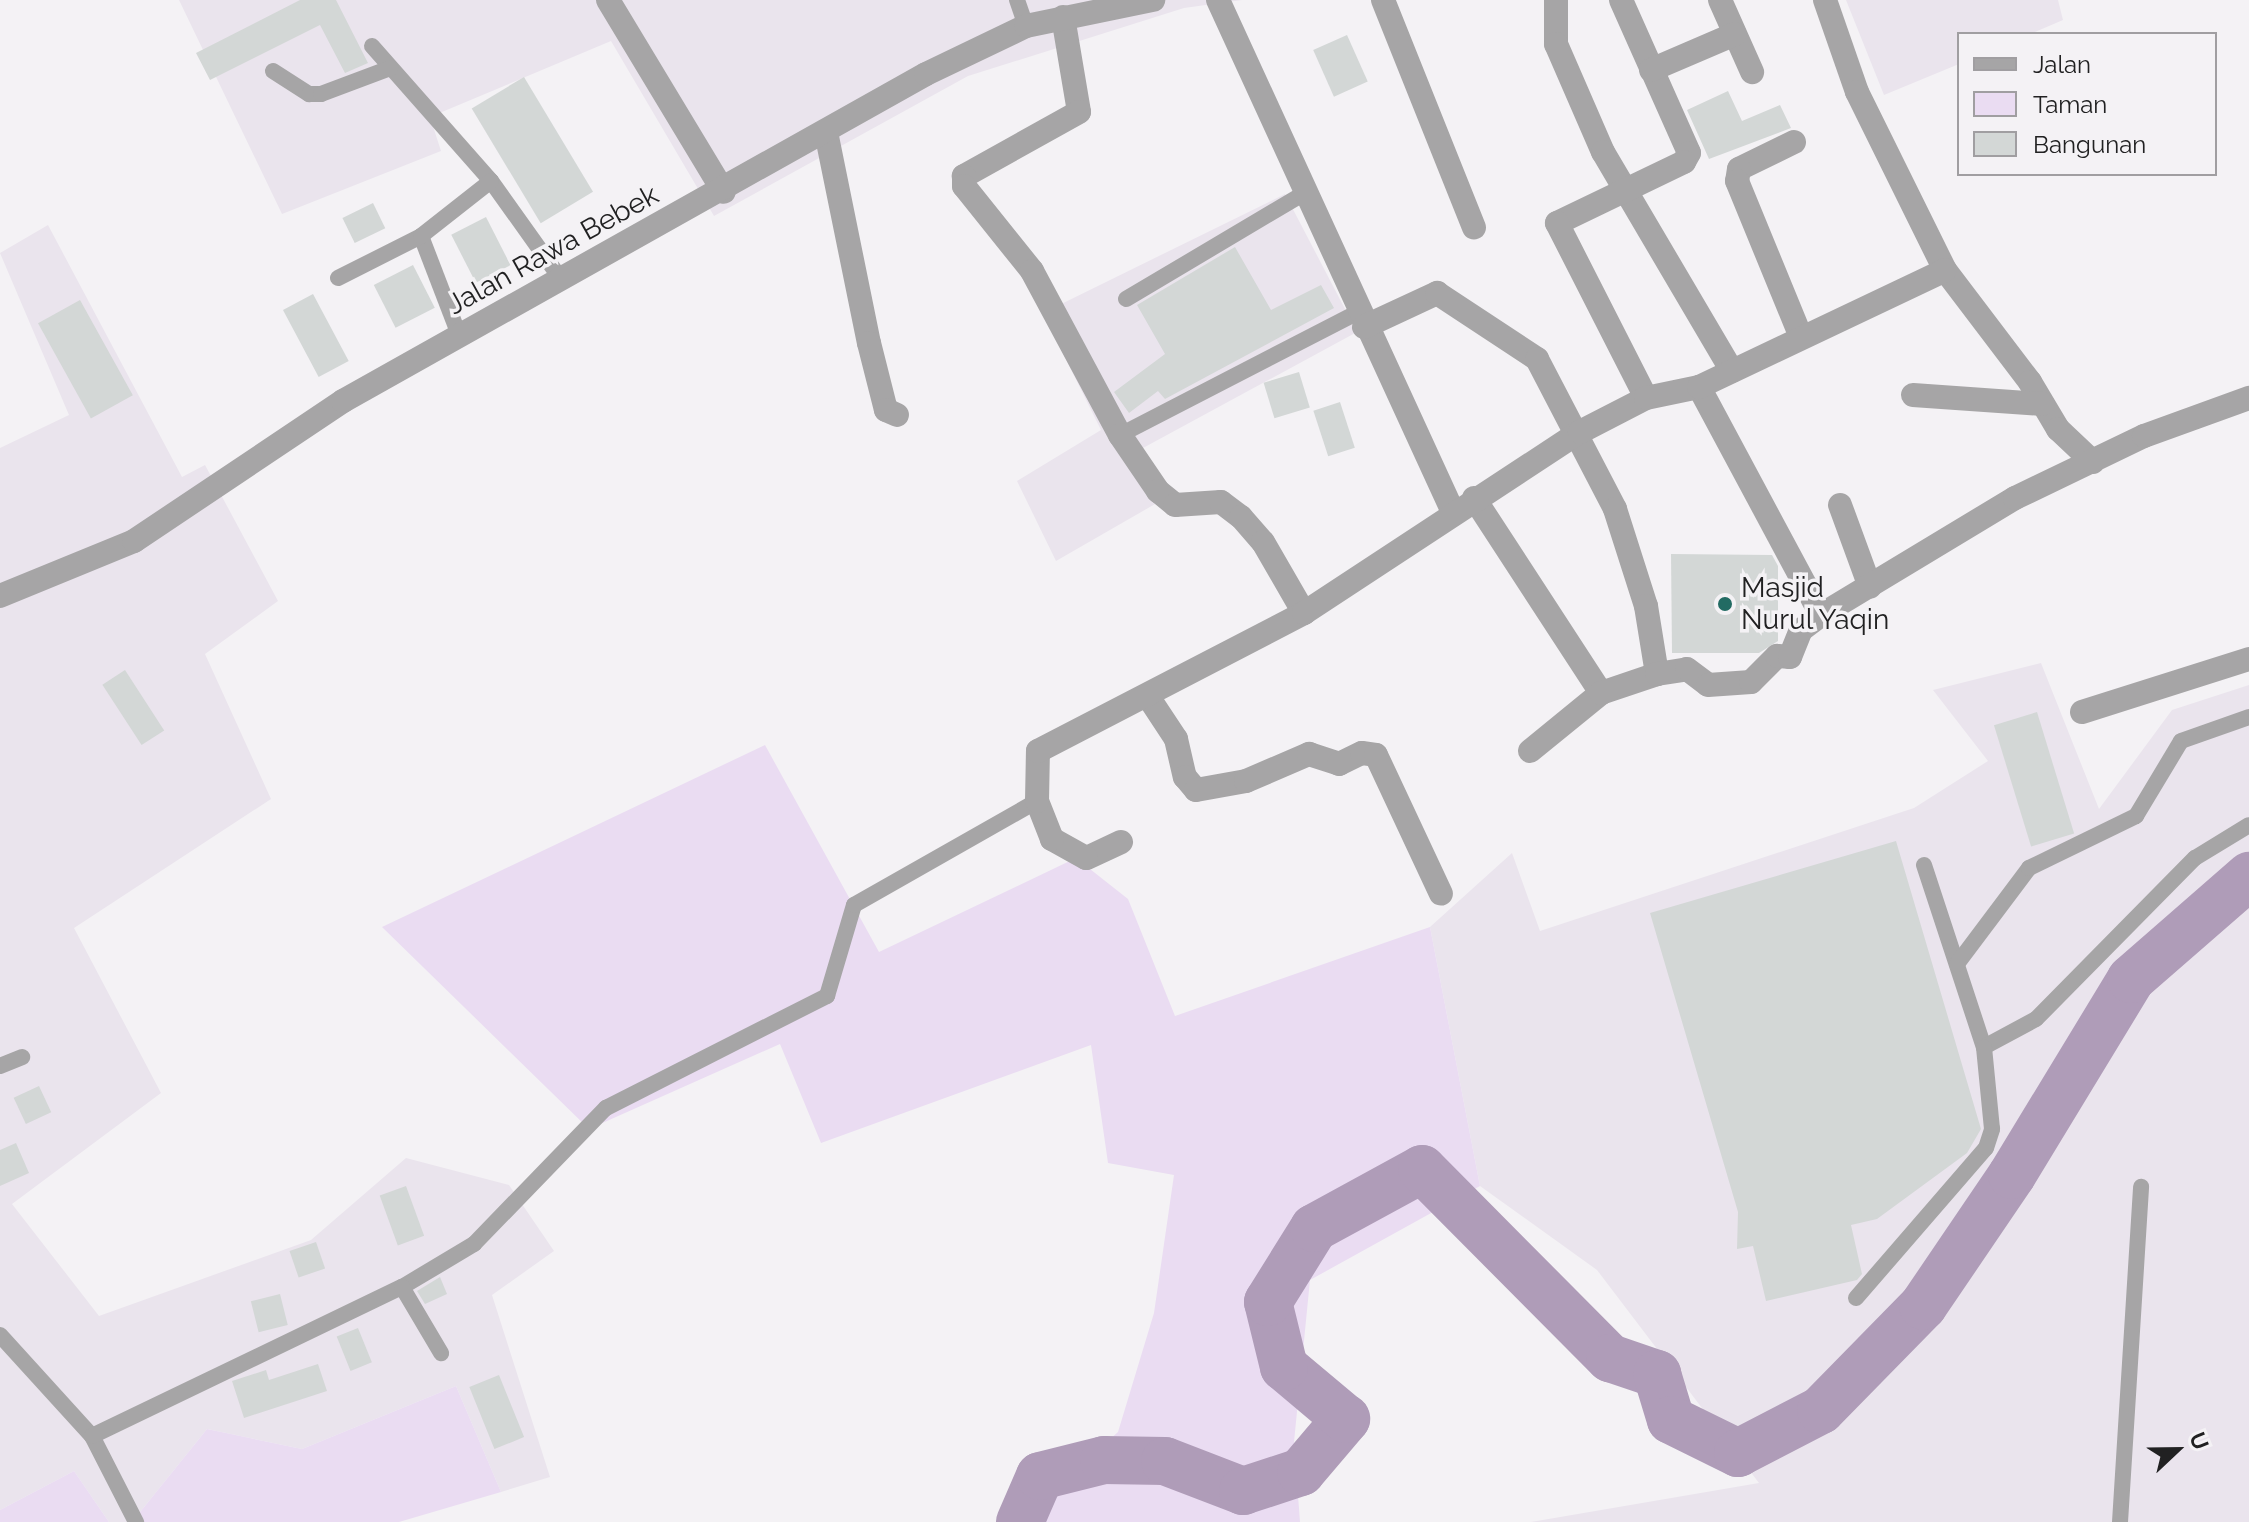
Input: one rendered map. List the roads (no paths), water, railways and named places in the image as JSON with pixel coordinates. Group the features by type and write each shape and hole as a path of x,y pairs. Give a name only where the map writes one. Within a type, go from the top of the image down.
{"street":[{"path":"608,0 724,192"},
{"name":"Jalan Rawa Bebek","path":"0,596 134,541 343,401 558,275 724,192 826,132 1026,26 1153,0"},
{"path":"1218,0 1303,194 1452,510"},
{"path":"1383,0 1474,228"},
{"path":"1556,0 1556,44 1621,190 1732,371"},
{"path":"1621,0 1689,153 1684,162 1557,223 1646,398"},
{"path":"1720,0 1752,72"},
{"path":"1825,0 1857,92 1945,270 2058,429 2093,462"},
{"path":"1063,17 1079,112 962,181 1049,298 1120,435 1167,502 1221,502 1241,517 1263,542 1304,613"},
{"path":"1651,70 1735,34"},
{"path":"826,132 869,343 886,410 897,415"},
{"path":"1794,142 1739,169 1737,181 1801,337"},
{"path":"1121,842 1086,858 1071,854 1052,839 1037,801 1038,751 1149,698 1304,613 1452,510 1580,432 1646,398 1699,387 1945,270"},
{"path":"1361,320 1437,293 1537,359 1580,432 1626,541 1657,674"},
{"path":"1699,387 1821,615"},
{"path":"1913,395 2043,404"},
{"path":"1530,751 1601,693 1657,674 1687,669 1708,685 1751,682 1777,656 1790,657 1801,630 1821,615 2015,498 2093,462 2249,398"},
{"path":"1474,498 1601,693"},
{"path":"1840,505 1870,587"},
{"path":"2082,712 2249,659"},
{"path":"1149,698 1176,739 1185,777 1196,790 1246,781 1309,754 1339,764 1362,753 1376,755 1441,894"}],"lane":[{"path":"1017,0 1026,26"},
{"path":"372,46 491,181 558,275"},
{"path":"273,71 309,94 321,94 390,68"},
{"path":"338,278 421,236 491,181"},
{"path":"1126,299 1303,194"},
{"path":"421,236 459,335"},
{"path":"1120,435 1361,320"},
{"path":"1957,964 2029,868 2136,816 2181,741 2249,717"},
{"path":"92,1436 402,1287 474,1244 606,1108 827,996 854,905 1037,801"},
{"path":"1984,1047 2036,1019 2195,858 2249,825"},
{"path":"1856,1298 1986,1148 1992,1106 1984,1047 1924,865"},
{"path":"0,1066 22,1057"},
{"path":"2120,1522 2141,1187"},
{"path":"402,1287 441,1353"},
{"path":"0,1335 7,1357 92,1436 136,1522"}],"waterway":[{"path":"1020,1522 1040,1476 1104,1460 1165,1461 1243,1491 1301,1472 1346,1419 1284,1367 1268,1302 1314,1228 1422,1169 1610,1358 1657,1374 1671,1420 1738,1453 1821,1410 1923,1306 2012,1175 2131,979 2249,876"}],"place":[{"name":"Masjid Nurul Yaqin","path":"1725,604"}]}
